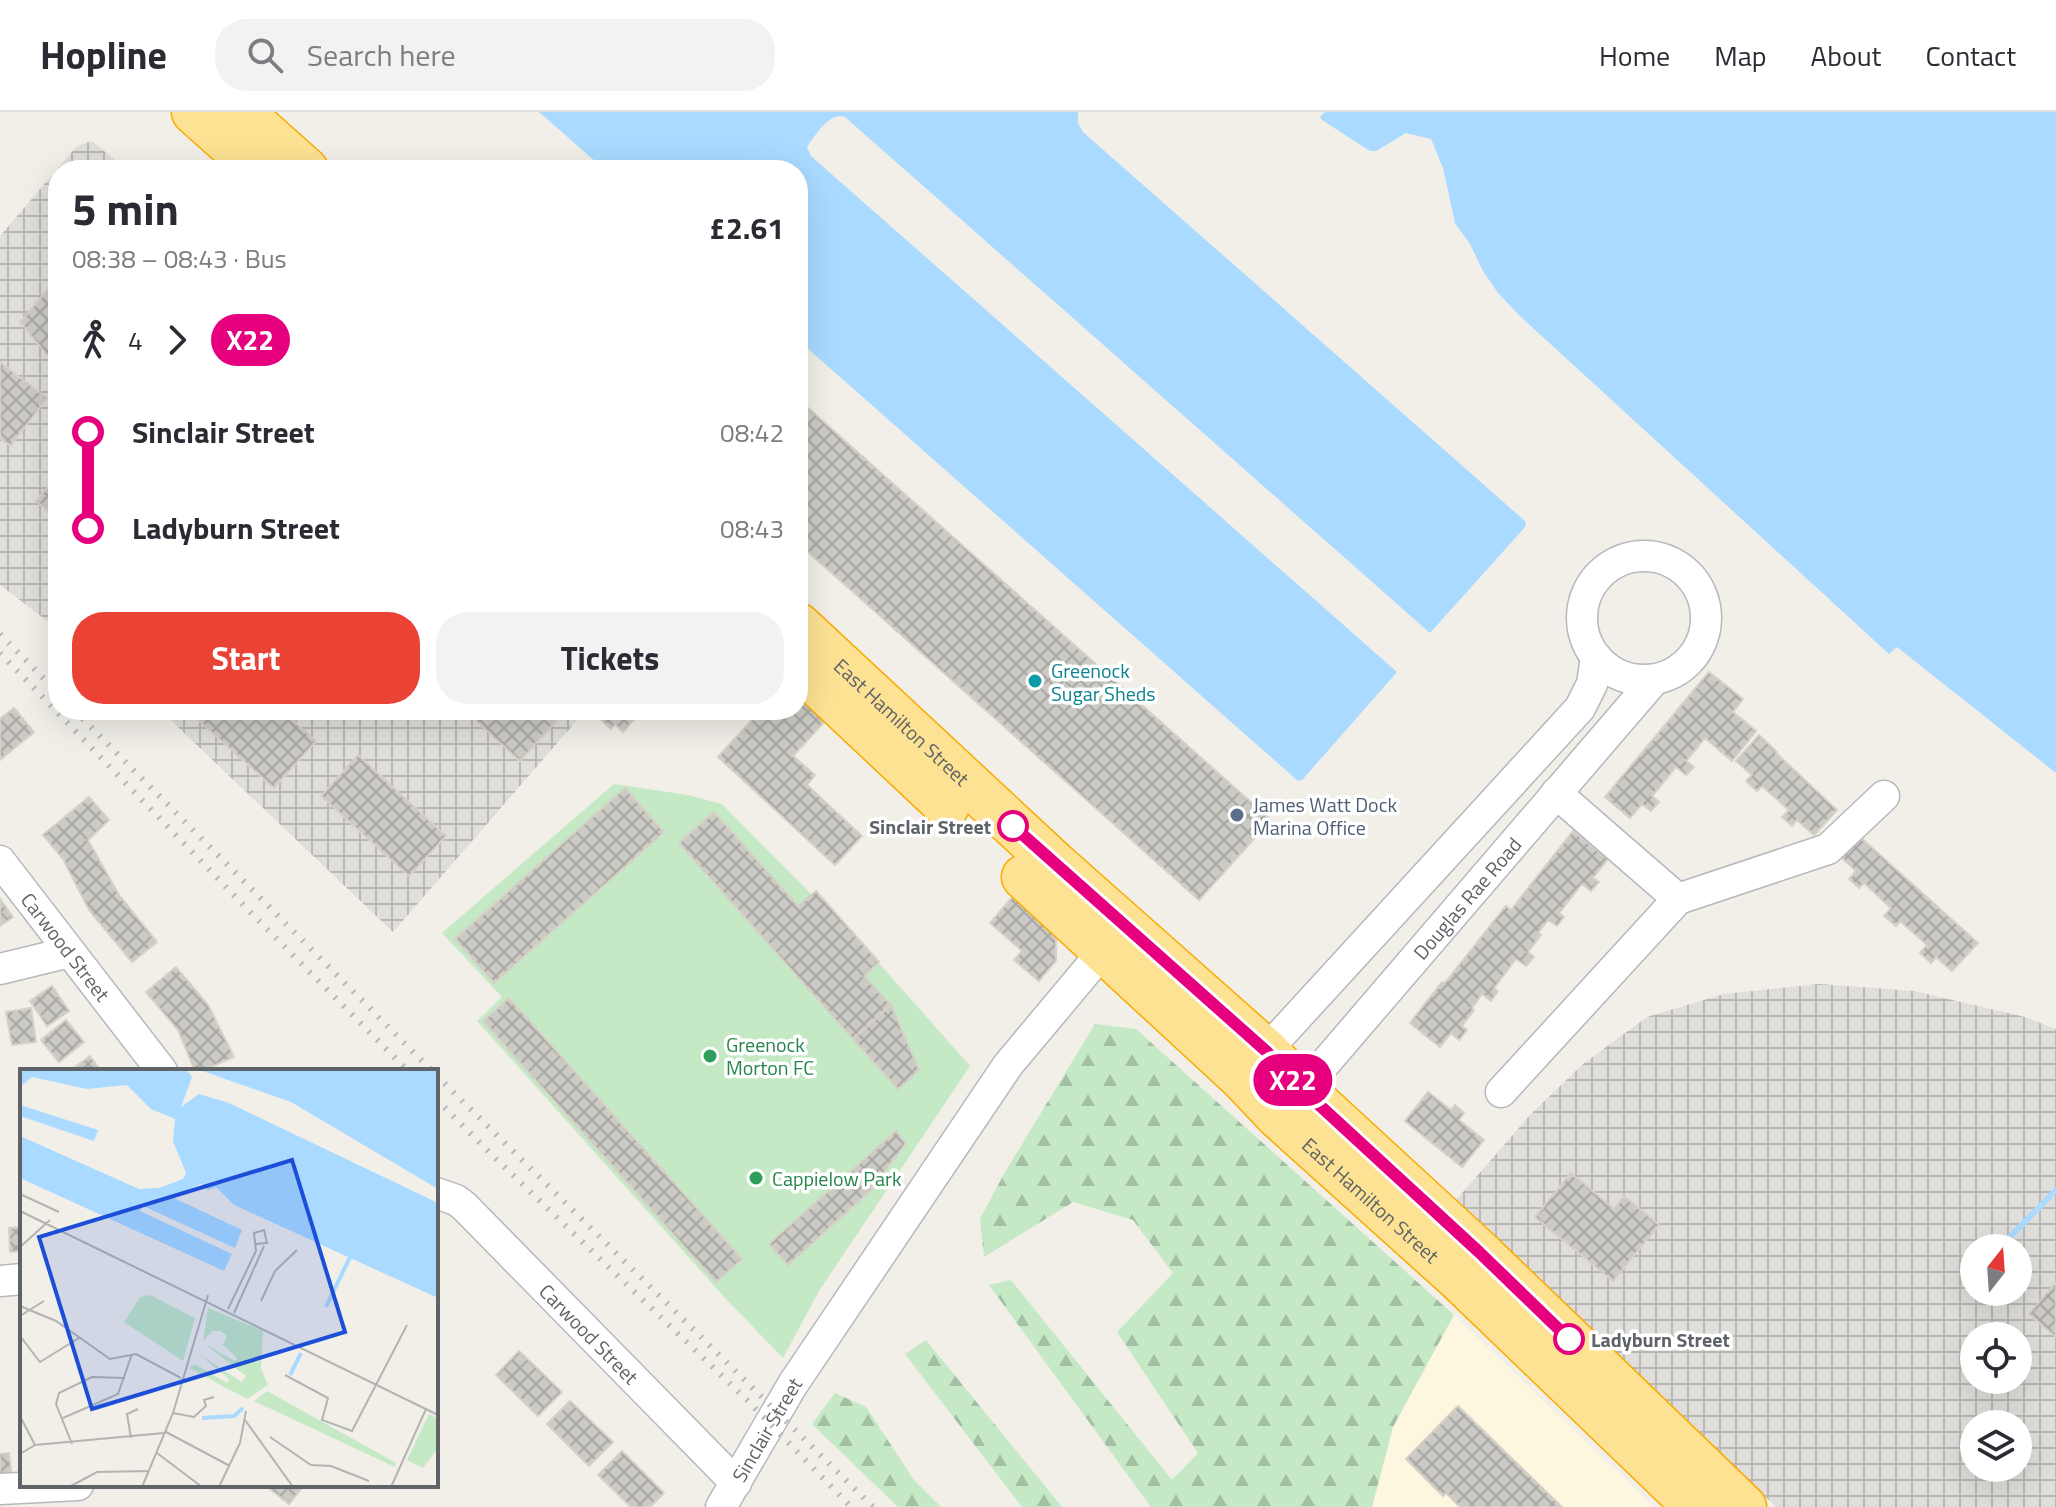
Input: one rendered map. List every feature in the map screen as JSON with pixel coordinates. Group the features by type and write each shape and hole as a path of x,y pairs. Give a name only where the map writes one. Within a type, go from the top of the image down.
{"highway":[{"path":"194,112 248,160"},
{"path":"241,112 295,160"},
{"name":"East Hamilton Street","path":"808,634 1055,864 1114,938"},
{"name":"East Hamilton Street","path":"808,675 1114,938 1254,1064 1458,1278 1696,1507"},
{"name":"East Hamilton Street","path":"1291,1104 1479,1252 1744,1507"}],"street":[{"path":"1632,556 1660,557 1686,570 1702,593 1707,621 1700,648 1681,669 1654,680 1622,677 1596,657 1584,636 1582,611 1590,587 1606,568 1632,556"},
{"name":"Douglas Rae Road","path":"1254,1064 1580,708 1592,684 1596,657"},
{"name":"Douglas Rae Road","path":"1291,1104 1654,680"},
{"path":"1556,793 1678,899"},
{"path":"1501,1092 1678,899 1828,849 1884,796"},
{"name":"Carwood Street","path":"0,861 160,1069"},
{"name":"Sinclair Street","path":"729,1495 793,1384 1008,1065 1114,938"},
{"path":"0,969 70,952"},
{"name":"Carwood Street","path":"438,1194 464,1206 729,1495"},
{"path":"0,1281 20,1279"},
{"path":"0,1489 39,1487"}],"shaded area":[{"path":"92,141 115,160 65,160 77,146"},
{"path":"48,180 48,621 0,585 0,236"},
{"path":"170,720 577,720 393,932"},
{"path":"1819,984 1914,991 2025,1017 2056,1029 2056,1507 1776,1507 1456,1200 1531,1114 1583,1064 1647,1017 1724,994"},
{"path":"1454,1315 1654,1507 1372,1507 1393,1427"}],"green space":[{"name":"Cappielow Park","path":"614,784 688,795 722,804 877,961 970,1066 819,1291 783,1358 726,1299 477,1021 502,997 442,933"},
{"path":"1095,1024 1136,1029 1454,1315 1393,1427 1372,1507 1151,1507 989,1285 1011,1280 1172,1480 1198,1453 1117,1332 1173,1273 1133,1220 1073,1202 984,1257 980,1219"},
{"path":"926,1340 1062,1507 1022,1507 905,1354"},
{"path":"835,1393 866,1407 914,1480 941,1507 898,1507 812,1424"}],"water":[{"path":"539,112 1078,112 1078,123 1083,132 1525,521 1526,526 1430,633 845,117 834,117 821,128 807,147 811,156 1397,672 1298,781 808,349 808,160 594,160"},
{"path":"1325,112 2056,112 2056,773 1897,647 1889,654 1520,316 1498,293 1455,223 1443,168 1431,139 1406,133 1376,151 1370,151 1322,120 1320,117"}],"building":[{"path":"48,290 48,356 20,322"},
{"path":"0,362 47,398 10,446 0,438"},
{"name":"Greenock Sugar Sheds","path":"808,408 1271,820 1199,900 808,552"},
{"path":"48,487 48,511 36,501"},
{"path":"1709,672 1743,699 1733,712 1756,731 1732,761 1705,738 1686,761 1694,767 1686,775 1676,767 1652,796 1659,802 1651,811 1642,804 1630,818 1605,797"},
{"path":"808,705 825,721 793,756 815,775 807,785 862,836 835,865 718,757 752,720 808,720"},
{"path":"14,708 34,732 0,760 0,719"},
{"path":"198,720 292,720 316,741 274,788"},
{"path":"475,720 557,720 520,761"},
{"path":"601,720 633,720 623,732 615,724 611,729"},
{"path":"1759,735 1837,810 1814,835 1797,820 1792,826 1782,817 1789,810 1762,786 1757,791 1746,781 1752,775 1736,761"},
{"path":"358,755 446,836 409,876 321,796"},
{"path":"625,788 664,832 494,983 455,939"},
{"path":"89,797 109,820 88,840 119,895 157,942 132,962 89,910 63,859 43,835"},
{"path":"714,812 798,906 816,891 879,962 864,976 891,1005 853,1039 679,843"},
{"path":"1573,831 1608,859 1593,878 1599,882 1591,891 1582,884 1559,913 1564,917 1557,926 1548,920 1538,933 1541,935 1528,952 1534,957 1526,966 1516,959 1494,988 1498,991 1491,1001 1482,994 1472,1008 1474,1010 1462,1026 1467,1030 1459,1040 1451,1033 1440,1047 1410,1023 1506,906 1511,910"},
{"path":"1860,837 1978,943 1952,971 1936,957 1931,963 1920,953 1927,945 1900,921 1896,926 1884,916 1891,908 1864,883 1859,888 1849,879 1856,871 1842,858"},
{"path":"1014,895 1056,932 1056,961 1039,981 1014,960 1022,951 990,923"},
{"path":"0,899 13,917 0,926"},
{"path":"176,967 208,1005 234,1057 206,1069 194,1069 178,1030 146,992"},
{"path":"52,986 69,1011 47,1026 30,1001"},
{"path":"509,998 742,1259 716,1282 483,1021"},
{"path":"891,1005 919,1070 898,1089 853,1039"},
{"path":"31,1008 36,1042 12,1045 6,1012"},
{"path":"66,1020 84,1042 59,1062 41,1040"},
{"path":"90,1056 100,1069 73,1069"},
{"path":"1428,1092 1451,1110 1455,1105 1464,1113 1459,1120 1484,1140 1462,1167 1405,1121"},
{"path":"896,1131 906,1143 869,1192 788,1265 769,1244"},
{"path":"1571,1173 1614,1209 1624,1196 1659,1225 1613,1281 1535,1217"},
{"path":"20,1227 20,1251 10,1252 9,1228"},
{"path":"2056,1282 2056,1337 2029,1314"},
{"path":"519,1351 562,1392 538,1416 496,1375"},
{"path":"570,1401 613,1442 589,1466 547,1424"},
{"path":"1458,1406 1562,1507 1460,1507 1446,1493 1443,1496 1406,1459"},
{"path":"622,1451 664,1493 650,1507 631,1507 598,1475"},
{"path":"9,1453 12,1478 0,1479 0,1454"},
{"path":"268,1487 302,1487 289,1504"}],"waterway":[{"path":"2013,1234 2056,1190"}],"railway":[{"path":"0,634 48,683"},
{"path":"0,653 48,703"},
{"path":"65,720 406,1069"},
{"path":"84,720 430,1069"},
{"path":"438,1077 873,1507"},
{"path":"438,1101 747,1400 851,1507"}],"bus line":[{"name":"X22","path":"1013,826 1266,1051 1303,1090 1569,1339"}],"place":[{"name":"Greenock Sugar Sheds","path":"1035,681"},
{"name":"James Watt Dock Marina Office","path":"1237,815"},
{"name":"Sinclair Street","path":"1013,826"},
{"name":"Greenock Morton FC","path":"710,1056"},
{"name":"Cappielow Park","path":"756,1178"},
{"name":"Ladyburn Street","path":"1569,1339"}]}
